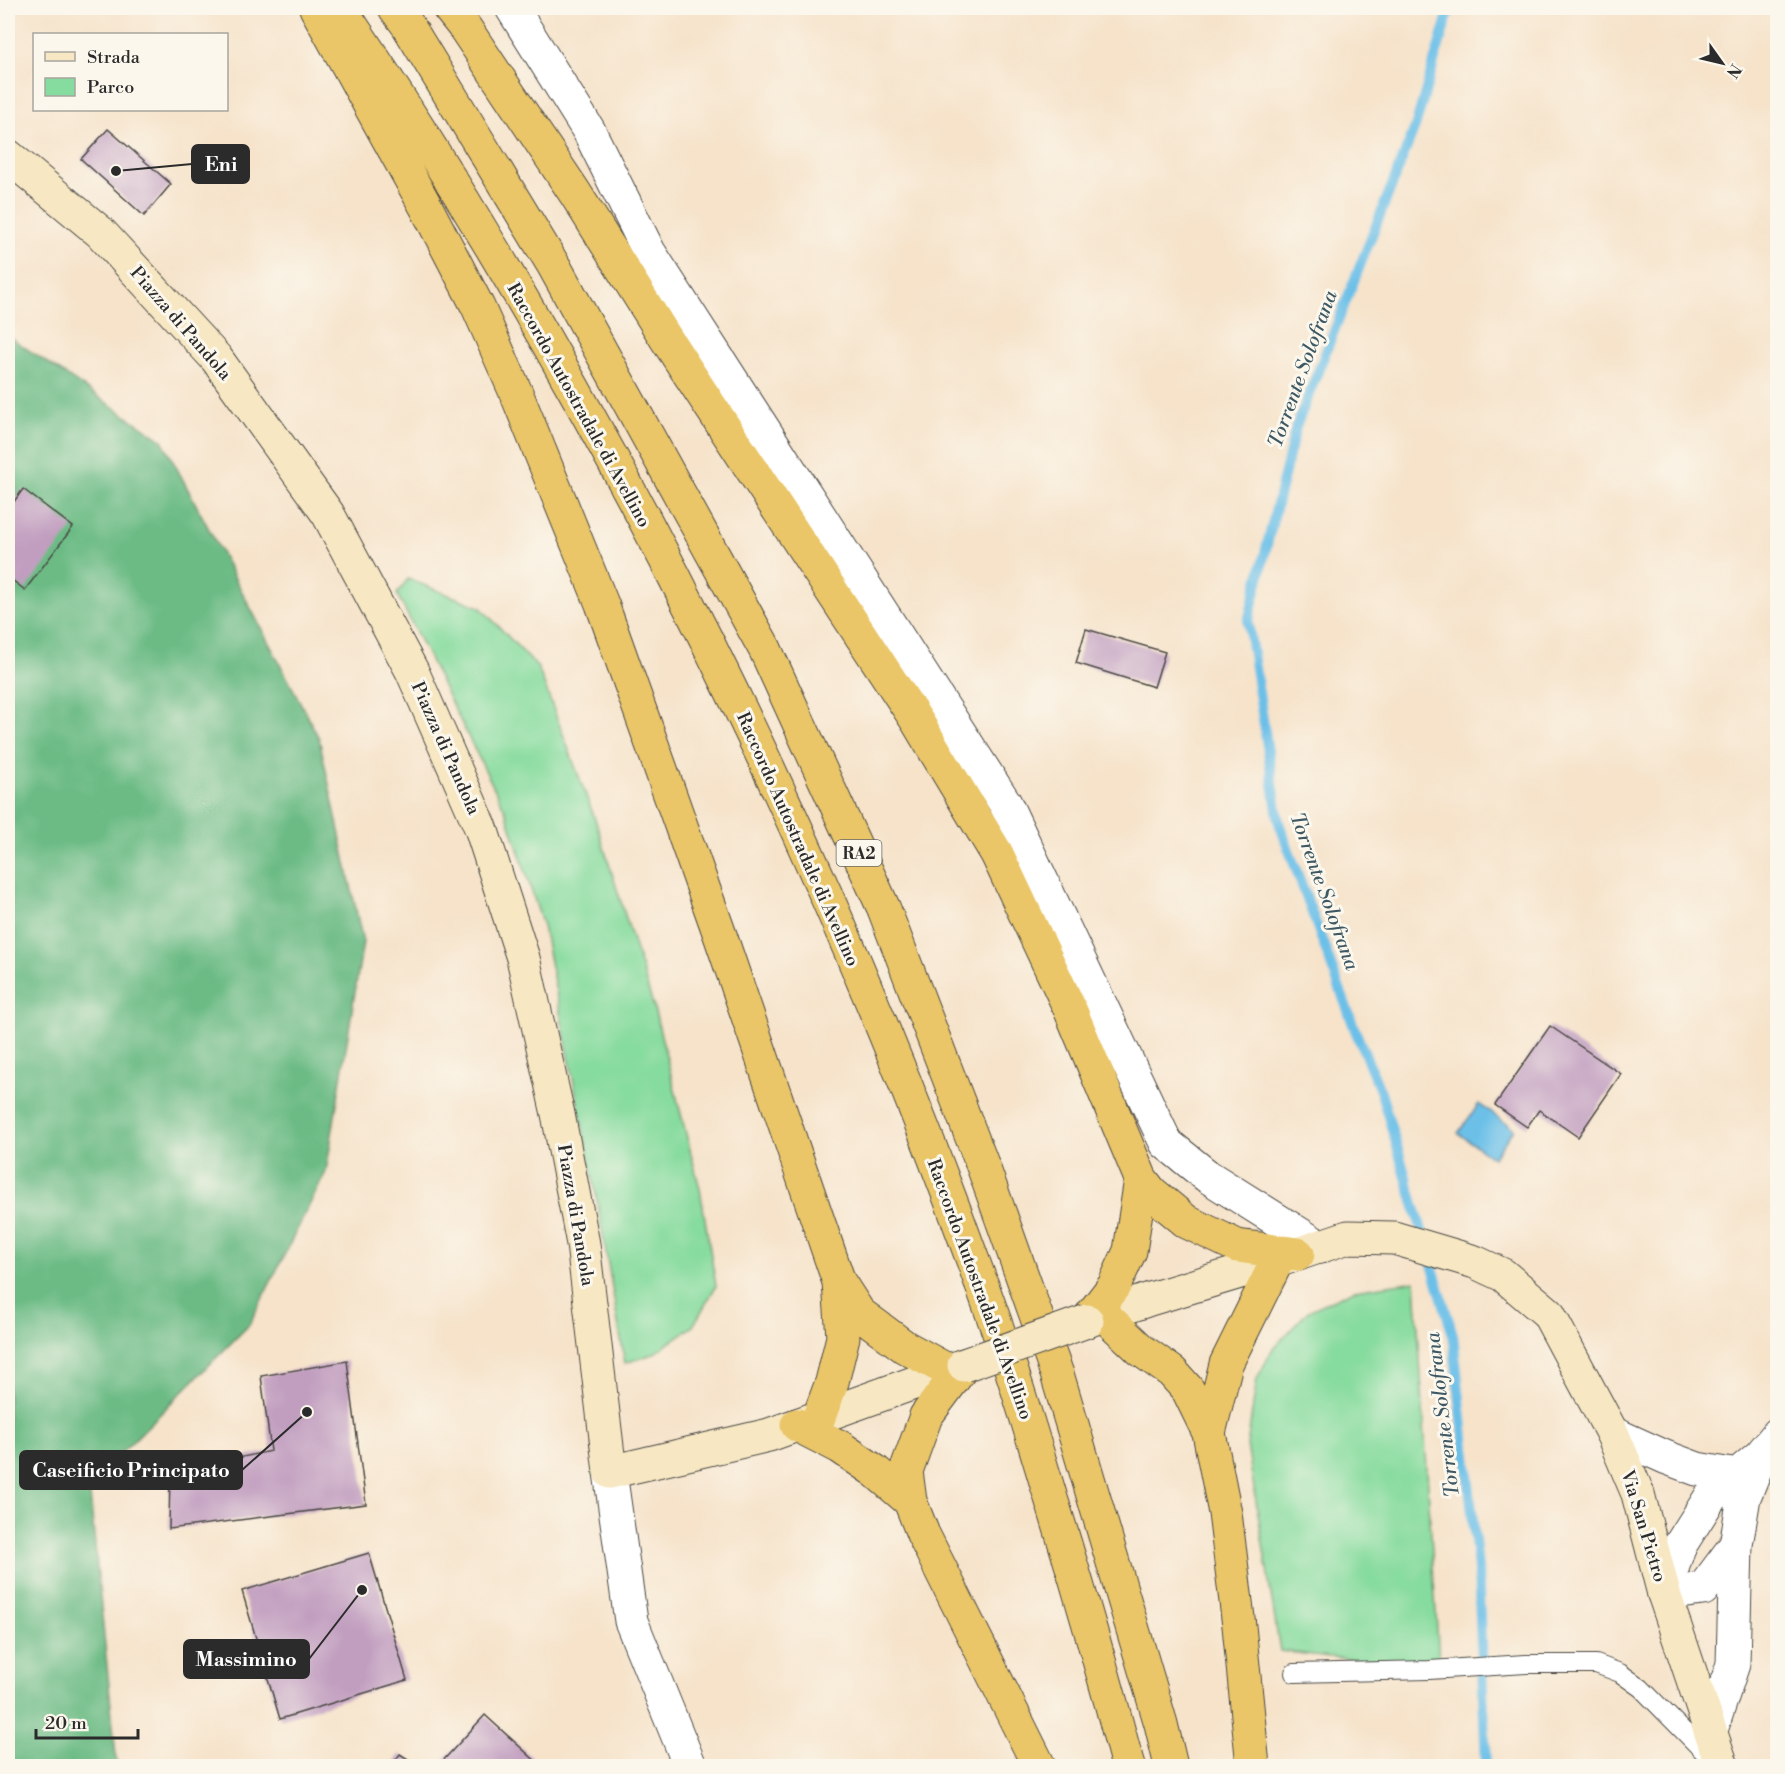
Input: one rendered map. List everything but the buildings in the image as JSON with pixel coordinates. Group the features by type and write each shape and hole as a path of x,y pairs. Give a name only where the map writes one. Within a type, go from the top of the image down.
{"highway":[{"path":"316,8 425,205 478,307 522,406 606,615 720,934 839,1282 859,1313 875,1326 905,1347 957,1368 926,1416 906,1471 910,1501 923,1534 1039,1767"},
{"name":"Raccordo Autostradale di Avellino","path":"340,8 452,183 560,365 637,506 714,657 822,881 921,1125 994,1318 1099,1654 1128,1767"},
{"name":"RA2","path":"395,8 407,24 554,266 765,649 884,909 984,1169 1057,1374 1161,1724 1171,1767"},
{"path":"449,8 465,28 575,193 674,350 831,588 917,721 997,854 1070,1009 1141,1179 1151,1192 1187,1222 1237,1246 1298,1254 1226,1364 1209,1432"},
{"path":"1141,1179 1130,1251 1096,1318 1172,1372 1188,1390 1209,1432 1225,1513 1254,1767"},
{"path":"839,1282 843,1337 832,1382 808,1421 875,1471 910,1501"}],"street":[{"path":"512,8 589,131 649,252 1005,803 1166,1143 1298,1254"},
{"name":"Piazza di Pandola","path":"8,156 100,232 216,358 328,514 412,670 481,828 523,958 558,1114 583,1244 610,1472"},
{"name":"Via San Pietro","path":"610,1472 769,1435 1150,1299 1348,1238 1394,1238 1475,1262 1503,1275 1548,1313 1612,1433 1638,1494 1664,1594 1720,1767"},
{"path":"1612,1433 1697,1469 1758,1455"},
{"path":"1710,1733 1733,1664 1736,1545 1744,1497 1758,1455"},
{"path":"1736,1545 1703,1588 1664,1594 1679,1547 1710,1498 1758,1455"},
{"path":"610,1472 630,1621 690,1767"}],"lane":[{"path":"1294,1673 1430,1670 1526,1664 1596,1664 1620,1673 1641,1688 1720,1767"}],"green space":[{"path":"8,336 162,440 319,738 363,942 326,1172 249,1325 89,1485 117,1766 8,1766"},
{"path":"408,579 480,607 538,668 596,822 654,1008 700,1189 716,1286 693,1326 653,1354 625,1363 597,1200 543,926 506,812 397,594"},
{"path":"1415,1281 1439,1660 1397,1665 1280,1651 1247,1445 1257,1379 1272,1350 1308,1311 1354,1290"}],"water":[{"path":"1479,1104 1514,1129 1493,1158 1458,1133"}],"waterway":[{"name":"Torrente Solofrana","path":"1450,8 1415,127 1296,427 1248,622 1279,823 1355,1030 1381,1093 1453,1335 1478,1568 1486,1766"}],"place":[{"name":"Eni","path":"116,171"},
{"name":"Caseificio Principato","path":"307,1412"},
{"name":"Massimino","path":"362,1590"}]}
